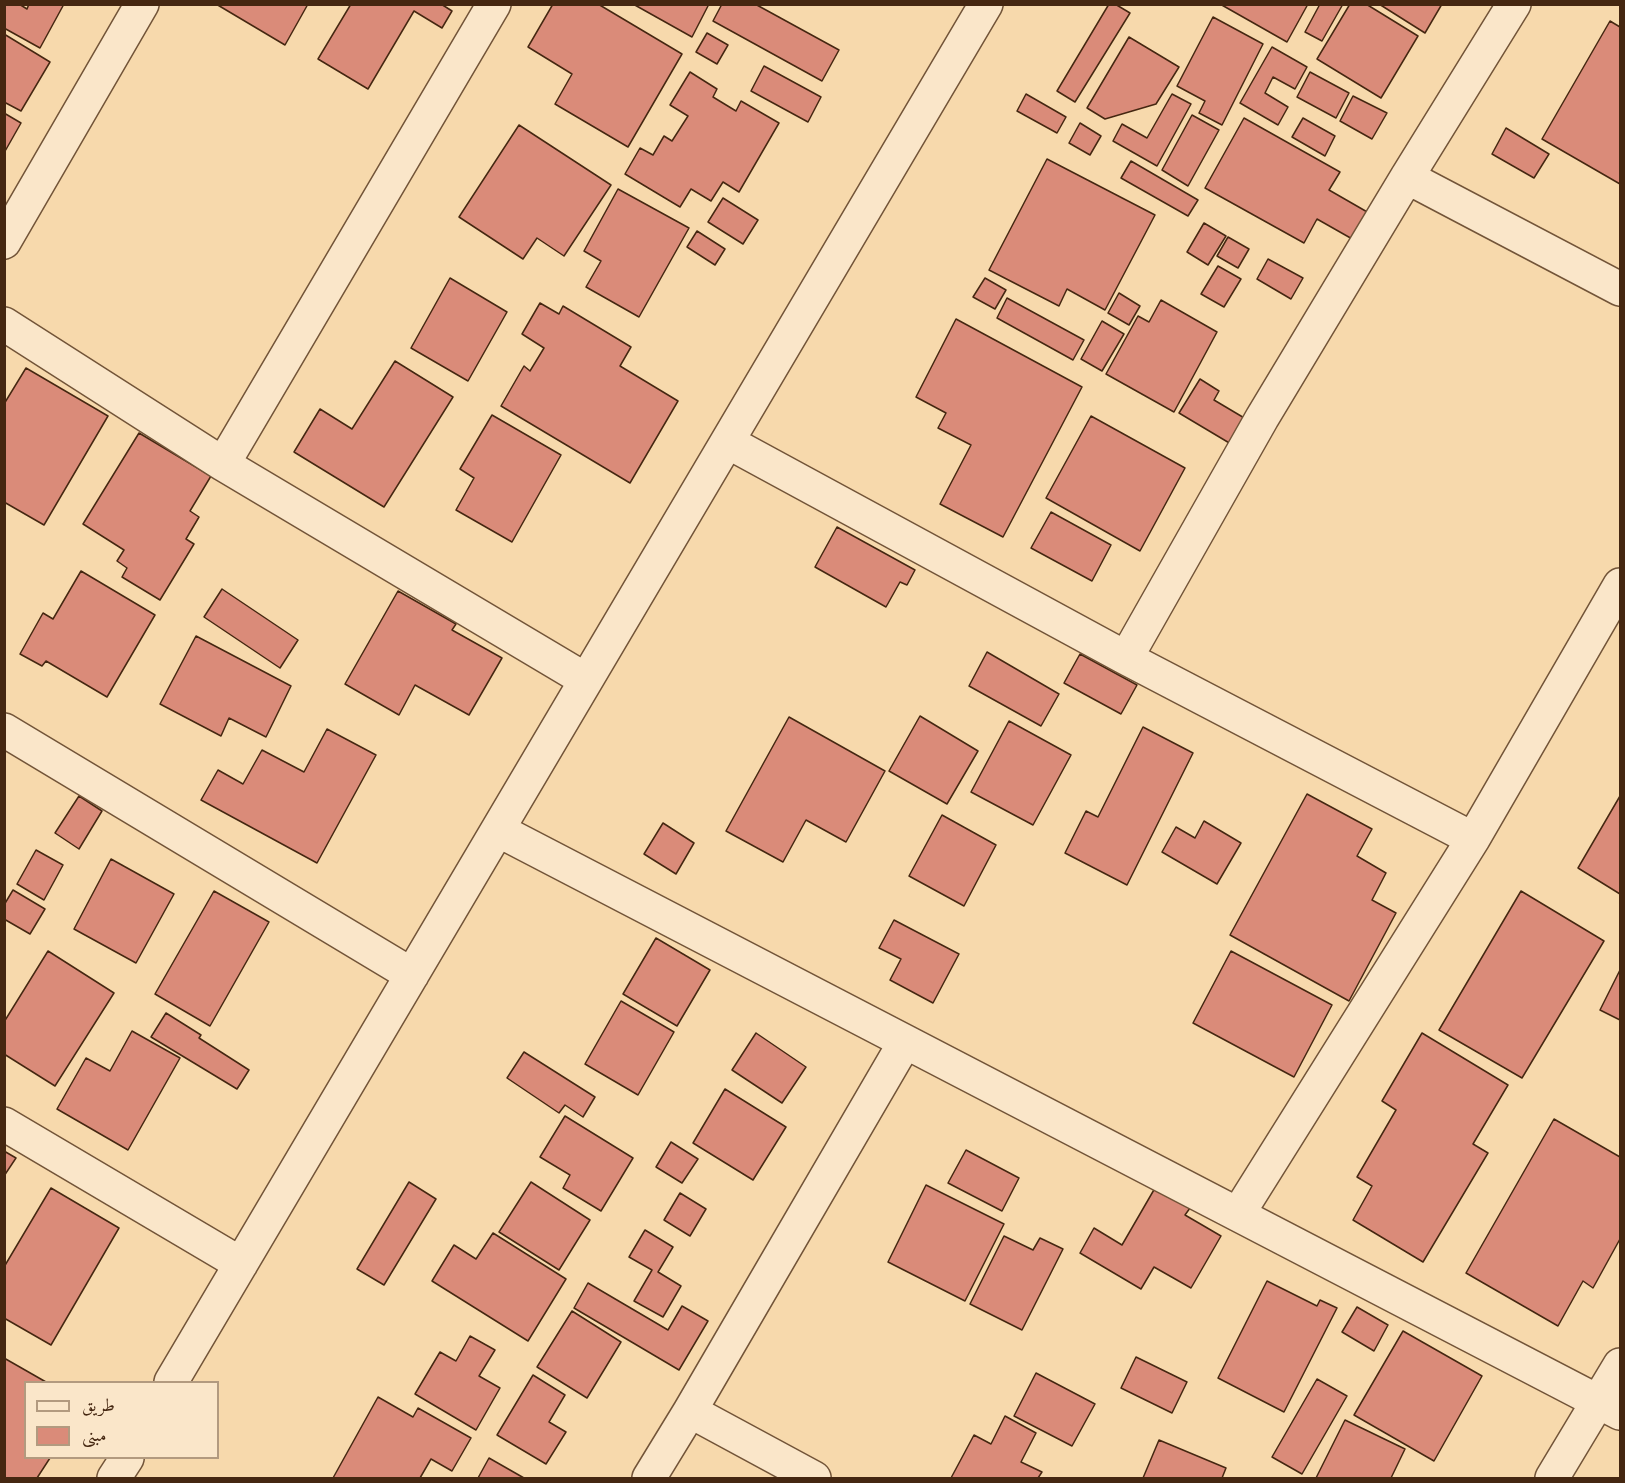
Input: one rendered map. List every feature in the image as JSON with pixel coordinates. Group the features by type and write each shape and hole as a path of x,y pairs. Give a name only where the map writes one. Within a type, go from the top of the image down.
{"street":[{"path":"4,242 142,4"},
{"path":"224,464 494,4"},
{"path":"172,1381 986,4"},
{"path":"1126,658 1262,418 1514,4"},
{"path":"1407,177 1620,289"},
{"path":"4,324 224,464 586,680"},
{"path":"728,442 1126,658 1473,839"},
{"path":"1238,1215 1473,839 1620,585"},
{"path":"4,730 412,975"},
{"path":"498,830 1610,1407"},
{"path":"649,1479 905,1042"},
{"path":"4,1124 241,1264"},
{"path":"1552,1479 1610,1407 1620,1365"},
{"path":"690,1411 814,1479"},
{"path":"114,1479 126,1459"}],"building":[{"path":"4,4 19,4 27,9 29,4 64,4 40,48 4,28"},
{"path":"216,4 308,4 285,45"},
{"path":"351,4 441,4 452,11 442,28 414,11 368,89 318,59"},
{"path":"553,4 598,4 682,54 628,147 555,104 572,74 528,47"},
{"path":"633,4 709,4 692,37"},
{"path":"722,4 755,4 839,50 822,81 713,21"},
{"path":"1109,4 1115,4 1130,13 1075,102 1057,91"},
{"path":"1220,4 1308,4 1287,42"},
{"path":"1320,4 1343,4 1322,41 1305,32"},
{"path":"1350,4 1366,4 1418,36 1381,98 1317,59"},
{"path":"1379,4 1442,4 1425,33"},
{"path":"1213,17 1263,44 1222,125 1199,113 1205,101 1177,86"},
{"path":"1610,21 1620,27 1620,184 1542,139"},
{"path":"707,33 728,45 717,64 696,52"},
{"path":"4,34 50,62 21,111 4,102"},
{"path":"1129,37 1179,67 1156,104 1105,119 1087,108"},
{"path":"1272,47 1307,67 1295,89 1273,77 1265,93 1288,107 1278,125 1240,103"},
{"path":"764,66 821,97 808,122 751,91"},
{"path":"690,72 717,89 713,97 736,111 741,101 779,123 739,192 723,182 711,201 691,189 680,207 625,174 640,148 653,155 664,136 672,141 688,116 670,105"},
{"path":"1310,72 1349,93 1336,118 1297,97"},
{"path":"1026,94 1066,117 1057,133 1017,111"},
{"path":"1172,94 1191,104 1157,166 1113,141 1122,124 1147,138"},
{"path":"1353,96 1387,113 1372,139 1340,121"},
{"path":"4,113 21,123 4,153"},
{"path":"1192,115 1219,130 1188,186 1162,170"},
{"path":"1244,118 1340,172 1329,190 1369,213 1354,240 1317,219 1304,243 1205,188"},
{"path":"1303,118 1335,136 1325,156 1292,137"},
{"path":"1080,123 1101,136 1090,155 1069,143"},
{"path":"519,125 611,185 564,256 537,238 523,259 459,217"},
{"path":"1506,128 1549,154 1534,178 1492,154"},
{"path":"1047,159 1155,215 1105,310 1067,289 1059,306 989,270"},
{"path":"1131,161 1198,200 1188,216 1121,178"},
{"path":"618,189 689,228 639,317 586,287 601,261 584,251"},
{"path":"723,198 758,220 743,244 708,222"},
{"path":"1204,223 1226,236 1208,265 1187,252"},
{"path":"697,231 725,249 715,265 687,247"},
{"path":"1228,237 1249,249 1238,268 1217,256"},
{"path":"1268,259 1303,278 1291,299 1257,279"},
{"path":"1218,266 1241,279 1224,307 1201,294"},
{"path":"450,278 507,312 468,381 411,348"},
{"path":"985,278 1006,290 995,309 973,297"},
{"path":"1119,293 1140,306 1129,325 1108,313"},
{"path":"1007,298 1084,340 1073,360 997,318"},
{"path":"1161,300 1217,332 1174,412 1106,374 1138,316 1149,322"},
{"path":"540,303 559,314 563,306 631,347 620,366 678,401 630,483 501,406 524,366 530,371 544,348 522,334"},
{"path":"956,319 1082,387 1003,537 940,504 971,445 938,428 946,413 916,397"},
{"path":"1102,321 1124,334 1102,371 1081,359"},
{"path":"395,361 453,397 384,507 294,452 320,409 352,429"},
{"path":"26,368 108,416 44,525 4,502 4,404"},
{"path":"1200,379 1219,391 1214,400 1246,419 1231,444 1179,413"},
{"path":"492,415 561,455 512,542 456,510 474,478 460,469"},
{"path":"1091,416 1185,468 1140,551 1046,498"},
{"path":"139,433 211,476 190,511 199,517 186,539 194,544 160,600 122,577 127,568 117,561 124,550 83,524"},
{"path":"1051,512 1111,545 1092,581 1031,548"},
{"path":"837,527 915,570 907,585 900,582 886,607 815,567"},
{"path":"81,571 155,615 107,697 46,661 42,666 20,654 43,613 53,619"},
{"path":"222,589 298,640 280,668 204,617"},
{"path":"398,591 456,624 452,630 502,658 469,715 415,685 399,715 345,684"},
{"path":"196,636 291,686 266,737 229,718 221,736 160,704"},
{"path":"987,652 1059,694 1041,726 969,686"},
{"path":"1080,654 1137,685 1121,714 1064,683"},
{"path":"920,716 978,751 947,804 889,771"},
{"path":"789,717 885,771 846,842 806,820 783,862 726,831"},
{"path":"1009,721 1071,755 1033,825 971,792"},
{"path":"1143,727 1193,753 1127,885 1065,853 1086,811 1098,817"},
{"path":"327,729 376,755 317,863 201,800 218,770 243,784 262,750 304,772"},
{"path":"1307,794 1372,829 1357,856 1386,873 1372,900 1396,913 1349,1001 1230,935"},
{"path":"79,796 102,811 79,849 55,833"},
{"path":"1620,796 1620,894 1578,868"},
{"path":"942,815 996,845 964,906 909,876"},
{"path":"1204,821 1241,843 1217,884 1162,852 1176,827 1195,838"},
{"path":"663,823 694,843 676,874 644,854"},
{"path":"36,850 63,865 44,900 17,884"},
{"path":"111,859 174,894 136,963 74,929"},
{"path":"13,890 45,909 30,934 4,919 4,905"},
{"path":"214,891 269,922 210,1026 155,994"},
{"path":"1521,891 1604,941 1522,1078 1439,1030"},
{"path":"894,920 959,954 933,1003 890,980 901,959 879,948"},
{"path":"656,938 710,970 677,1026 623,994"},
{"path":"48,951 114,993 55,1086 4,1054 4,1022"},
{"path":"1231,951 1332,1005 1294,1077 1193,1023"},
{"path":"1620,970 1620,1020 1600,1010"},
{"path":"621,1001 674,1032 638,1095 585,1064"},
{"path":"166,1013 201,1035 199,1038 249,1070 237,1089 151,1037"},
{"path":"132,1031 180,1058 128,1150 57,1109 86,1058 110,1071"},
{"path":"756,1033 806,1067 782,1103 732,1070"},
{"path":"1422,1033 1508,1085 1473,1144 1488,1153 1423,1262 1353,1220 1372,1186 1357,1177 1396,1110 1382,1101"},
{"path":"524,1052 595,1097 583,1117 565,1105 559,1113 507,1078"},
{"path":"725,1089 786,1127 753,1180 693,1143"},
{"path":"565,1116 633,1158 601,1211 563,1188 570,1175 540,1157"},
{"path":"1554,1119 1620,1157 1620,1239 1593,1288 1583,1281 1558,1326 1466,1273"},
{"path":"671,1142 698,1159 682,1183 656,1167"},
{"path":"966,1150 1019,1178 1002,1211 948,1183"},
{"path":"4,1151 16,1158 4,1176"},
{"path":"409,1182 436,1199 384,1285 357,1269"},
{"path":"531,1182 590,1220 559,1270 499,1232"},
{"path":"926,1185 1004,1224 965,1301 888,1262"},
{"path":"51,1188 119,1228 51,1345 4,1318 4,1267"},
{"path":"1155,1188 1190,1208 1185,1215 1221,1236 1191,1288 1154,1267 1141,1289 1080,1253 1094,1228 1122,1245"},
{"path":"680,1193 706,1209 690,1236 664,1220"},
{"path":"645,1230 673,1247 658,1272 681,1286 663,1317 634,1301 652,1270 629,1257"},
{"path":"493,1233 566,1279 528,1341 432,1281 454,1245 476,1259"},
{"path":"1004,1236 1033,1250 1040,1238 1063,1249 1022,1330 970,1304"},
{"path":"1267,1281 1317,1306 1320,1300 1337,1308 1284,1412 1218,1378"},
{"path":"588,1283 668,1330 682,1306 708,1321 679,1370 574,1308"},
{"path":"1357,1307 1388,1325 1374,1351 1342,1332"},
{"path":"572,1311 621,1342 587,1398 537,1367"},
{"path":"1403,1331 1482,1376 1434,1461 1354,1415"},
{"path":"470,1336 495,1350 479,1376 500,1388 476,1430 415,1394 440,1352 456,1361"},
{"path":"1136,1357 1187,1382 1172,1413 1121,1388"},
{"path":"4,1358 44,1381 24,1381 24,1459 49,1459 37,1478 4,1478"},
{"path":"1036,1373 1095,1404 1072,1446 1014,1416"},
{"path":"533,1375 565,1395 549,1422 566,1432 546,1464 497,1435"},
{"path":"1317,1379 1347,1396 1302,1474 1272,1457"},
{"path":"378,1397 413,1417 418,1408 471,1438 452,1471 431,1459 420,1478 333,1478"},
{"path":"1005,1416 1036,1433 1021,1462 1042,1472 1038,1478 951,1478 974,1435 991,1444"},
{"path":"1345,1420 1405,1449 1391,1478 1316,1478"},
{"path":"1159,1440 1226,1468 1222,1478 1143,1478"},
{"path":"489,1458 524,1478 478,1478"}]}
